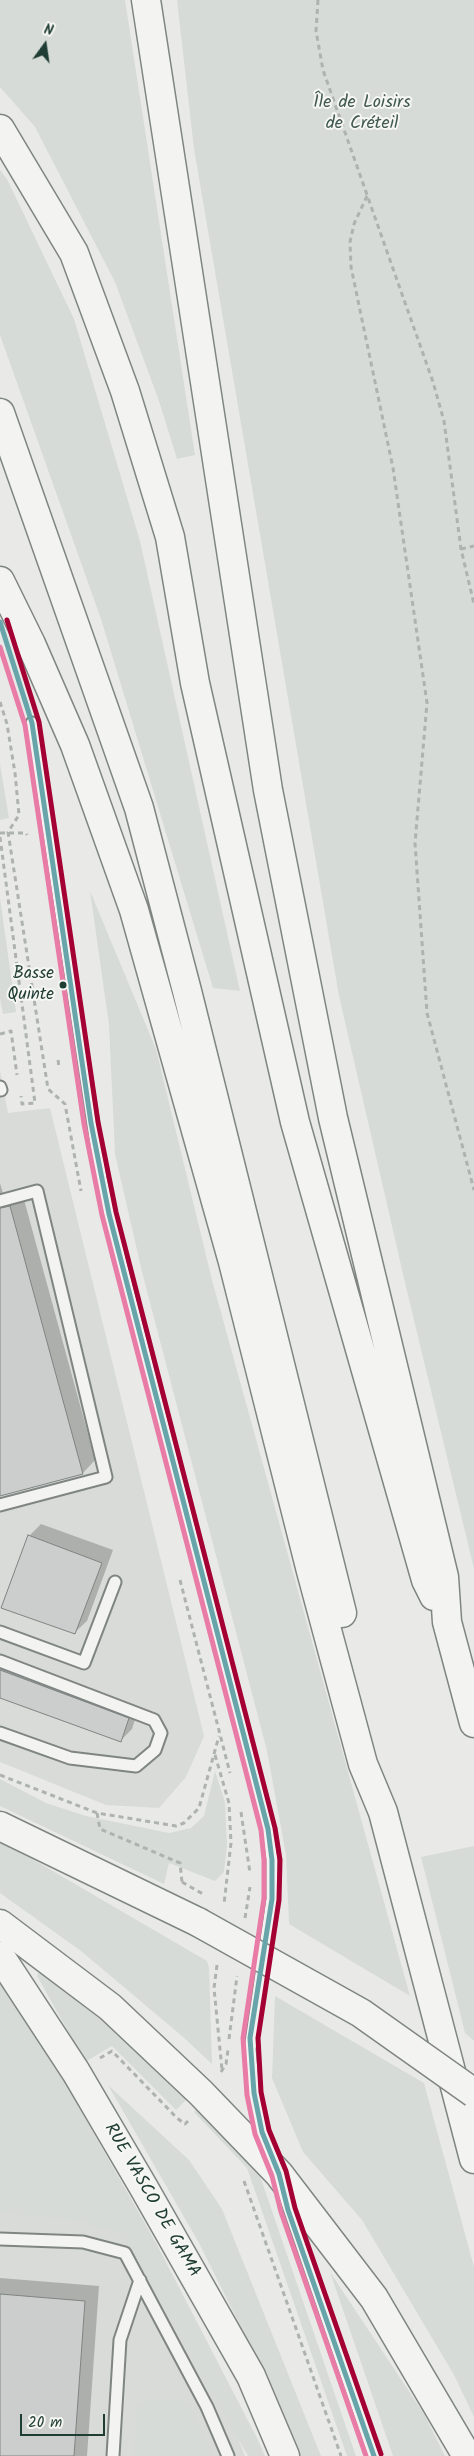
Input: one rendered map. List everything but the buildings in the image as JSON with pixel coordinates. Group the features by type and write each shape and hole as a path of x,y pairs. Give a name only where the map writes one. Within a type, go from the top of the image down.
{"main road":[{"path":"146,0 268,790 333,1118 444,1577 447,1622 474,1723"},
{"path":"0,129 74,253 125,391 170,537 195,683 295,1122 426,1580 447,1622"},
{"path":"0,413 139,808 187,991 378,1762 383,1812"},
{"path":"0,581 31,644 75,745 134,910 233,1262 311,1572 363,1764 383,1812 474,2159"},
{"path":"0,1826 198,1922 361,2013 474,2093"},
{"path":"0,1924 110,2008 201,2093 279,2174 374,2298 467,2456"},
{"name":"RUE VASCO DE GAMA","path":"0,1956 76,2072 251,2376 285,2456"}],"lane":[{"path":"32,723 101,1178 120,1263 268,1829 272,1860 272,1900 250,2049 254,2093 262,2132 279,2174 288,2210 374,2456"},
{"path":"0,1201 37,1191 106,1478 0,1505"},
{"path":"0,1632 84,1663 115,1582"},
{"path":"0,1661 154,1720 162,1733 155,1750 136,1766 70,1758 0,1734"},
{"path":"0,2239 83,2242 125,2253 207,2406 228,2456"},
{"path":"113,2456 120,2340 140,2280"}],"path":[{"path":"318,0 316,31 323,70 433,382 444,421 462,549 474,604"},
{"path":"368,196 354,224 350,242 351,267 393,468 427,703 415,842 427,1013 474,1190"},
{"path":"462,549 474,546"},
{"path":"0,702 12,753 19,815 8,832 48,1089 65,1104"},
{"path":"0,833 26,832"},
{"path":"0,837 35,1103 22,1104 19,1086"},
{"path":"0,1034 11,1032 18,1077"},
{"path":"58,1060 59,1067"},
{"path":"0,1775 97,1813 164,1826 176,1826 184,1823 199,1808 220,1735 232,1781"},
{"path":"240,1809 251,1879 244,1927"},
{"path":"97,1813 100,1829 180,1863 182,1882"},
{"path":"222,2071 226,2064 238,1966"},
{"path":"76,2072 112,2051 184,2124 191,2118"},
{"path":"243,2178 341,2456"}],"shaded area":[{"path":"0,1071 8,1113 50,1108 204,1736 186,1777 159,1808 106,1805 0,1762"},
{"path":"0,1986 183,2298 245,2456 0,2456"}],"green space":[{"path":"0,0 125,0 195,455 177,459 159,401 115,282 35,127 0,87"},
{"name":"Île de Loisirs de Créteil","path":"177,0 474,0 474,1569 406,1287 339,996 194,149"},
{"path":"0,170 7,179 74,319 140,541 240,991 213,988 101,619 0,335"},
{"path":"0,764 9,818 0,820"},
{"path":"90,891 156,1049 212,1280 410,1996 289,1924 286,1855 267,1751 142,1272 115,1154 109,1025"},
{"path":"0,898 16,1012 3,1014 0,999"},
{"path":"215,1771 225,1802 227,1845 224,1872 215,1881 169,1863 164,1884 0,1806 0,1779 46,1803 86,1816 169,1833 191,1828 204,1816"},
{"path":"0,1843 27,1856 207,1961 209,1968 212,2064 182,2036 81,1951 0,1893"},
{"path":"474,1846 474,2041 465,2033 421,1857"},
{"path":"39,1971 66,1989 131,2039 190,2096 176,2110 112,2046 85,2062 37,1976"},
{"path":"0,1981 49,2055 155,2241 265,2456 248,2456 120,2232 88,2224 84,2220 0,2213"},
{"path":"275,1996 424,2083 474,2267 474,2417 454,2375 362,2220 303,2152 272,2078"},
{"path":"108,2085 189,2160 222,2209 321,2456 296,2456 279,2404 199,2243"},
{"path":"199,2106 259,2173 356,2456 347,2456 247,2168 194,2112"},
{"path":"330,2272 424,2414 445,2456 393,2456"},
{"path":"144,2400 178,2400 189,2403 215,2456 137,2456 134,2451 137,2405"}],"transit line":[{"path":"7,620 39,722 98,1122 116,1212 275,1828 280,1860 279,1900 258,2038 261,2092 269,2130 286,2171 295,2208 381,2454"},
{"path":"0,622 32,723 91,1123 109,1214 268,1829 272,1860 272,1899 250,2038 254,2093 262,2132 279,2174 288,2210 374,2456"},
{"path":"0,647 25,725 84,1124 102,1215 261,1830 264,1860 264,1898 243,2038 247,2095 255,2134 272,2176 281,2212 366,2456"}],"place":[{"name":"Basse Quinte","path":"63,985"}]}
